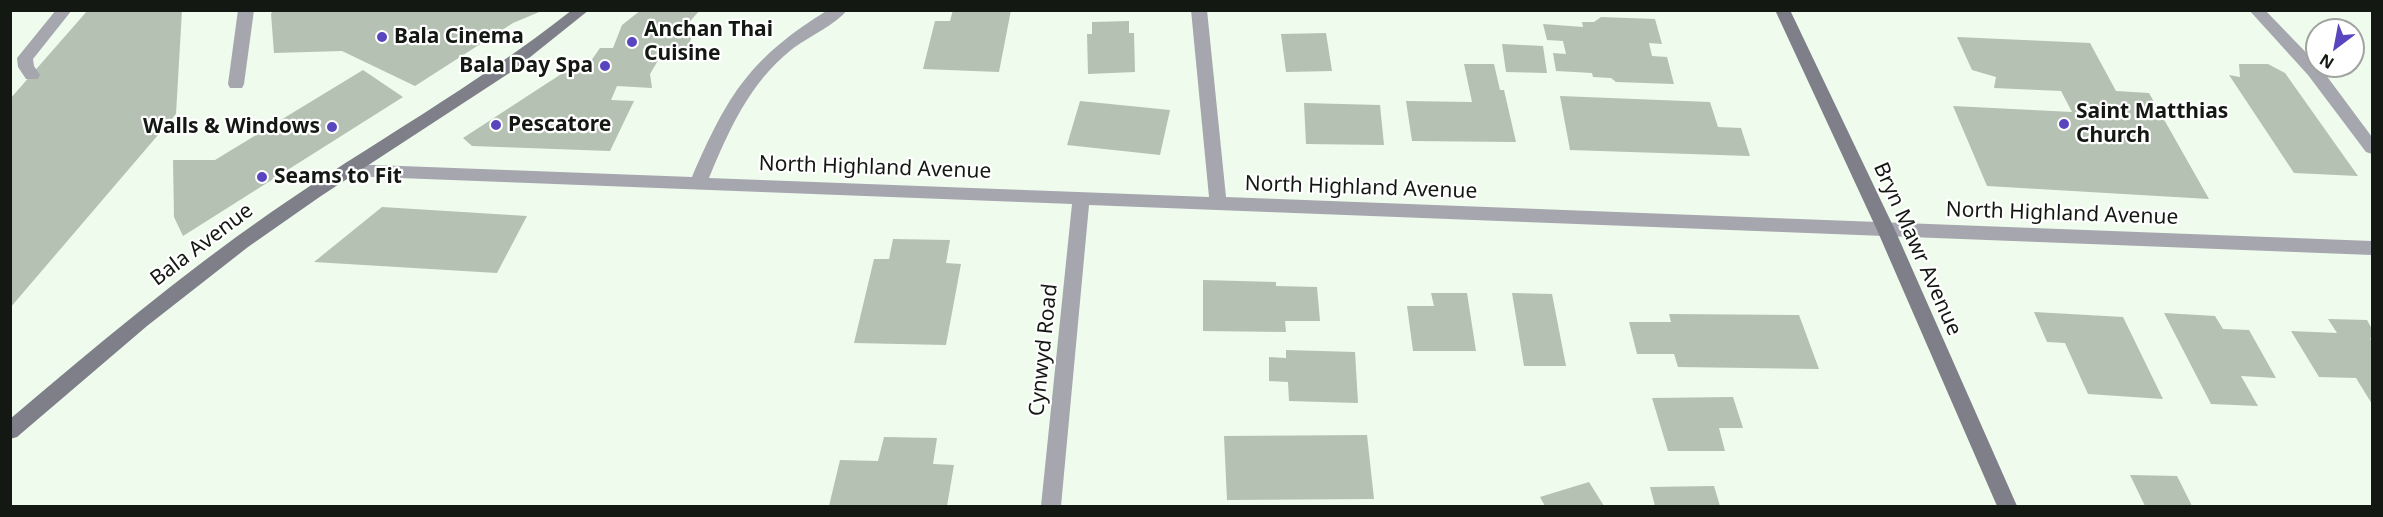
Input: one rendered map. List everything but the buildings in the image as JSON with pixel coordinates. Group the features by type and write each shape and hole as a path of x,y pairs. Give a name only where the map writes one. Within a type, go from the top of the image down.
{"street":[{"path":"33,75 26,67 25,58 64,10"},
{"path":"236,84 246,10"},
{"name":"Bala Avenue","path":"10,431 184,285 277,217 503,70 582,10"},
{"path":"698,184 722,129 743,91 770,59 805,32 840,10"},
{"path":"1200,10 1218,204"},
{"name":"Bryn Mawr Avenue","path":"1782,10 1886,230 2007,507"},
{"path":"2256,10 2314,71 2373,148"},
{"name":"North Highland Avenue","path":"348,170 2373,248"},
{"name":"Cynwyd Road","path":"1051,507 1081,198"}],"place":[{"name":"Bala Cinema","path":"382,37"},
{"name":"Anchan Thai Cuisine","path":"632,42"},
{"name":"Bala Day Spa","path":"605,66"},
{"name":"Saint Matthias Church","path":"2064,124"},
{"name":"Pescatore","path":"496,125"},
{"name":"Walls & Windows","path":"332,127"},
{"name":"Seams to Fit","path":"262,177"}]}
